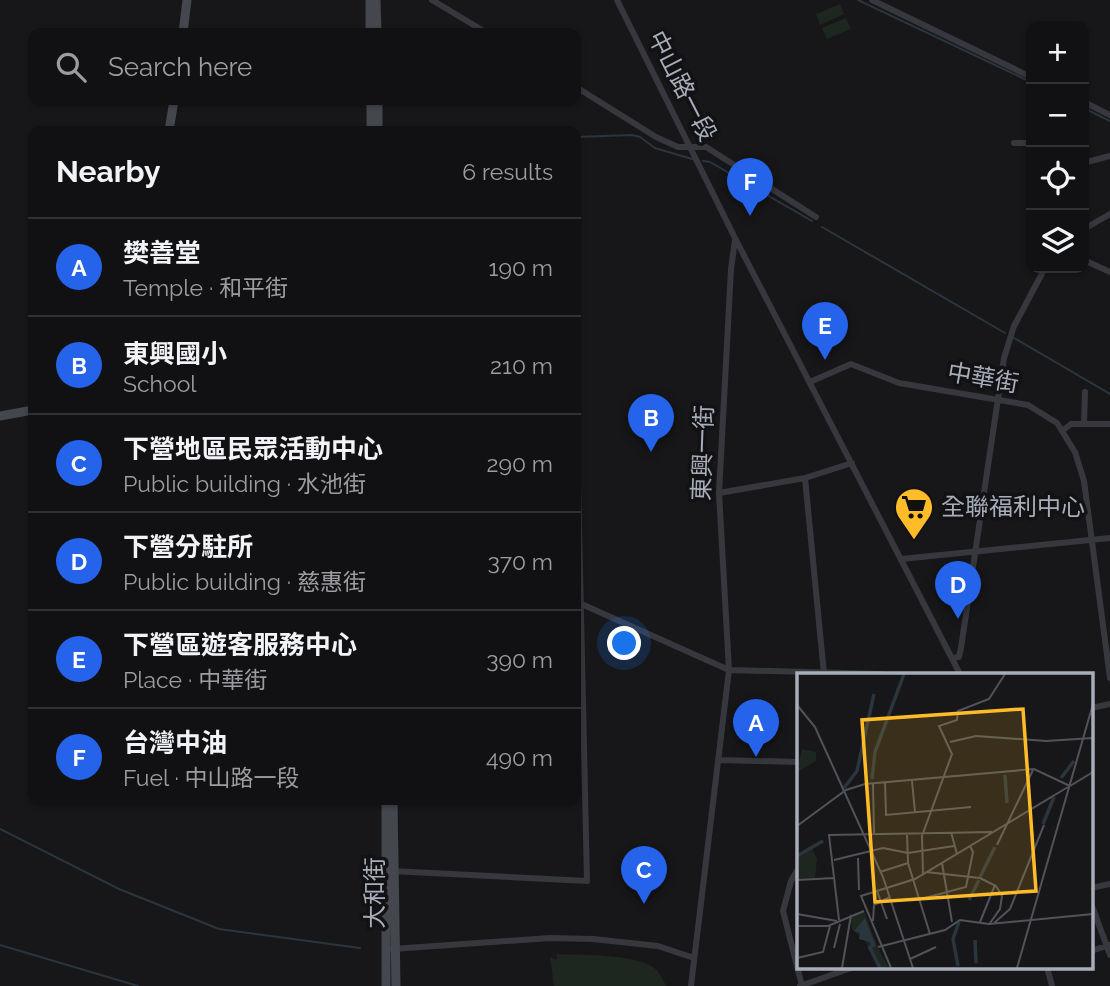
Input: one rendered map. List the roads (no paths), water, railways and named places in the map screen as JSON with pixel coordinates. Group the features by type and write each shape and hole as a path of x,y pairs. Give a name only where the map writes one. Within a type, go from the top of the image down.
{"main road":[{"path":"184,28 187,0"},
{"path":"370,0 370,28"},
{"path":"376,0 377,28"},
{"path":"170,126 173,105"},
{"path":"371,105 371,126"},
{"path":"378,105 379,126"},
{"path":"0,416 28,411"},
{"name":"大和街","path":"386,805 390,871"},
{"name":"大和街","path":"386,986 390,948 393,805"},
{"name":"大和街","path":"390,948 396,986"}],"street":[{"path":"432,0 479,28"},
{"name":"中山路一段","path":"617,0 736,239 960,673"},
{"path":"872,0 1026,75"},
{"path":"581,90 656,137 678,147 706,147 816,217"},
{"path":"1089,104 1110,115"},
{"path":"1014,144 1026,143"},
{"path":"1089,161 1110,156"},
{"path":"1089,226 1110,214"},
{"name":"東興一街","path":"691,986 729,670 719,493 731,270 736,239"},
{"path":"1089,262 1110,272"},
{"path":"952,658 959,657 1004,358 1011,332 1042,273"},
{"name":"中華街","path":"810,382 851,364 895,383 1028,405 1057,423 1075,452 1084,481 1110,678"},
{"path":"1084,424 1085,393"},
{"path":"1062,431 1071,424 1110,424"},
{"path":"719,493 805,478 852,463"},
{"path":"805,478 824,673"},
{"path":"901,559 1110,538"},
{"path":"581,603 729,670 800,673"},
{"path":"1092,708 1110,704"},
{"path":"718,760 797,762"},
{"path":"390,871 587,881 581,771"},
{"path":"797,870 791,881 783,911 797,966"},
{"path":"1092,888 1110,884"},
{"path":"1092,906 1110,955"},
{"path":"390,948 547,938 593,939 658,946 694,958"},
{"path":"797,968 802,986 851,968"},
{"path":"1048,968 1052,986"}],"waterway":[{"path":"858,0 1026,80"},
{"path":"1089,110 1110,121"},
{"path":"581,137 632,135 640,137 655,148 692,159"},
{"path":"703,161 710,162 812,221"},
{"path":"822,227 1005,333"},
{"path":"1014,338 1110,394"},
{"path":"0,829 119,889 219,929 360,948"},
{"path":"0,945 138,986"}],"place":[{"name":"台灣中油","path":"750,216"},
{"name":"下營區遊客服務中心","path":"825,360"},
{"name":"東興國小","path":"651,452"},
{"name":"全聯福利中心","path":"914,541"},
{"name":"下營分駐所","path":"958,619"},
{"name":"樊善堂","path":"756,757"},
{"name":"下營地區民眾活動中心","path":"644,904"}]}
